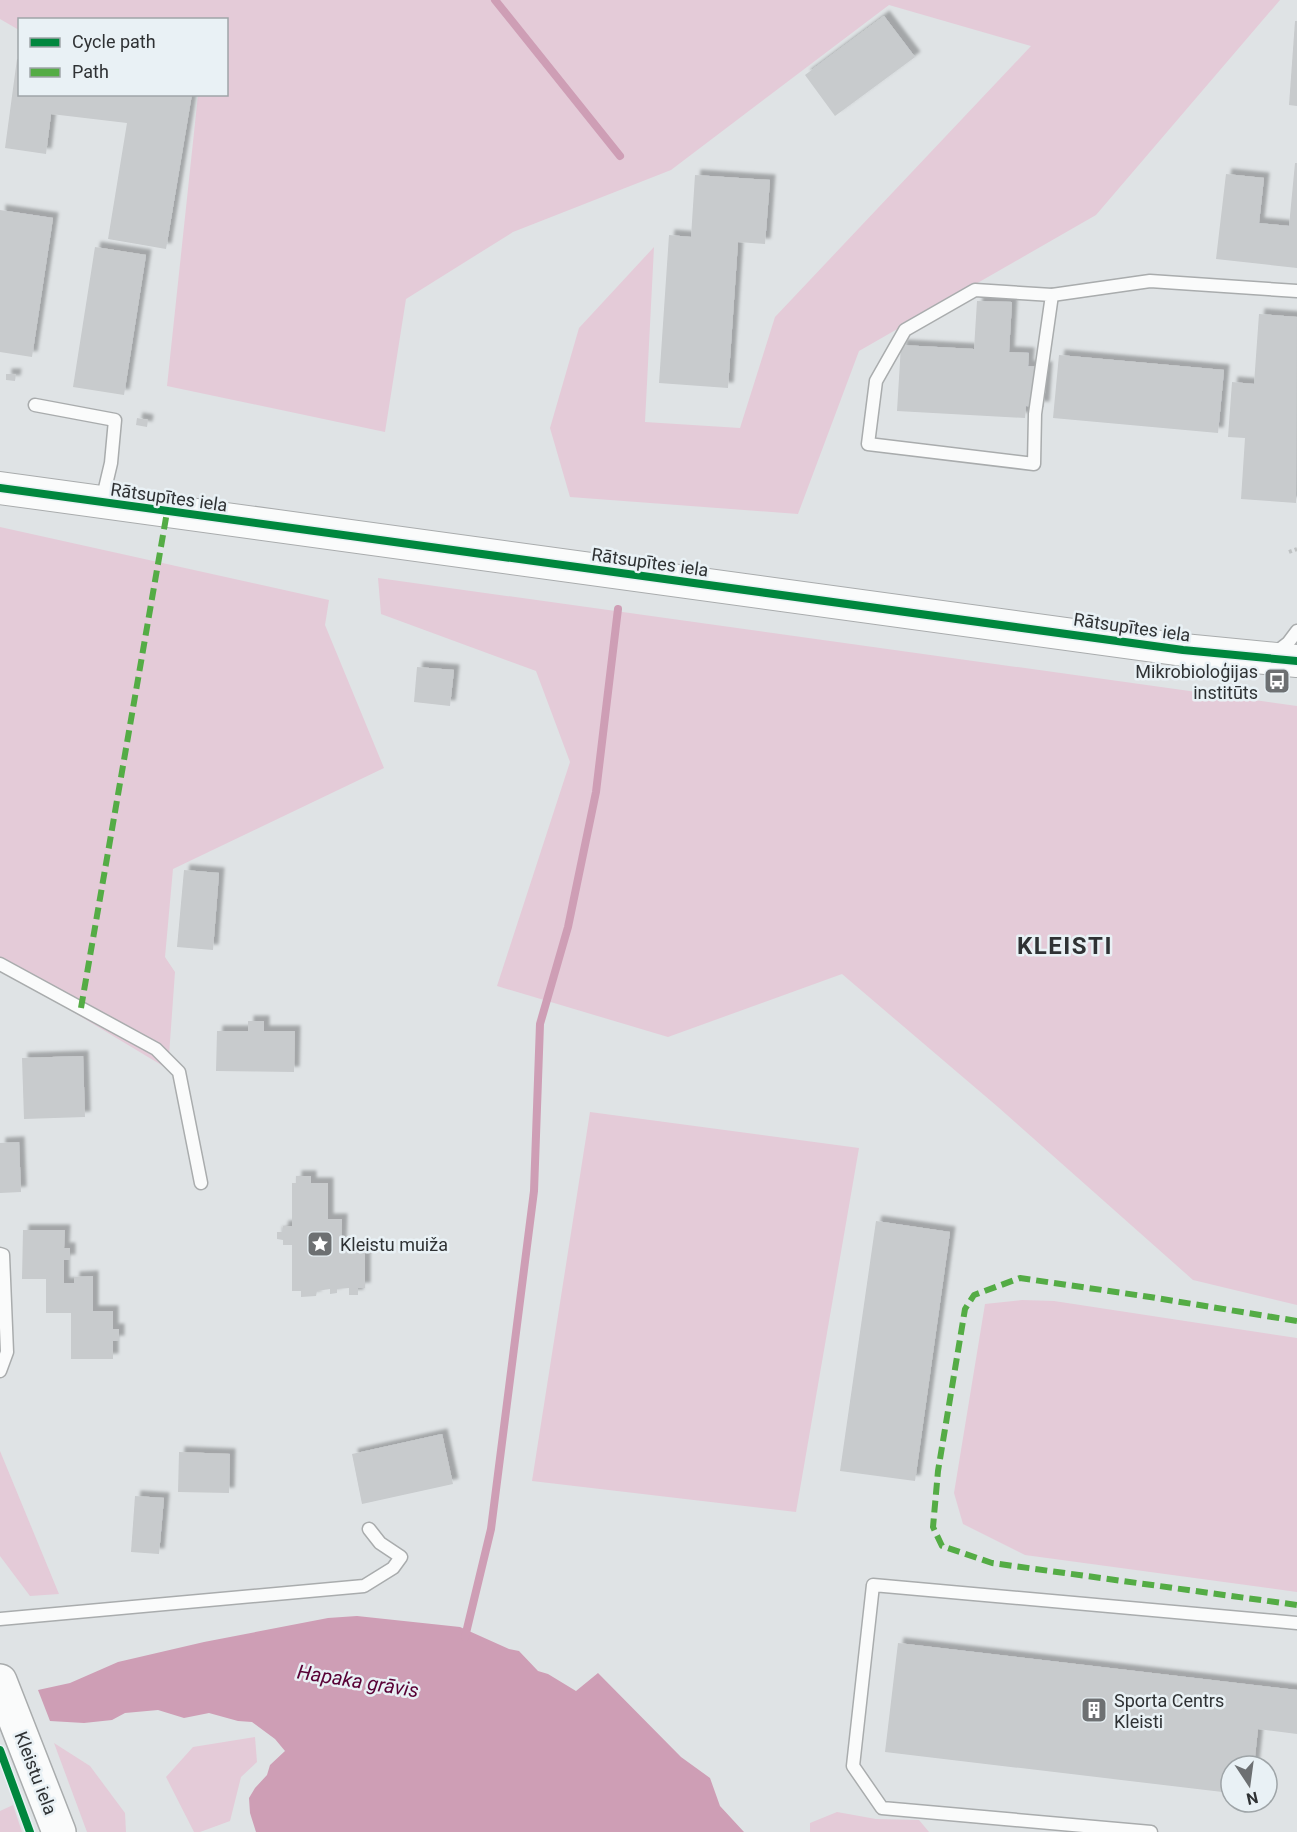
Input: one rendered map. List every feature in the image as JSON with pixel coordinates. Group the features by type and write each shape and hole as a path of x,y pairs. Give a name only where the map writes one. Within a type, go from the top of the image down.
{"main road":[{"name":"Kleistu iela","path":"0,1681 58,1832"}],"street":[{"name":"Rātsupītes iela","path":"0,488 1183,650 1283,659 1297,644"}],"lane":[{"path":"1052,295 1035,414 1034,464 868,444 876,381 906,330 975,290 1052,295 1150,281 1297,291"},
{"path":"35,405 115,420 111,463 102,502"},
{"path":"1283,659 1288,643 1297,631"},
{"path":"0,964 156,1049 179,1072 201,1183"},
{"path":"0,1254 3,1255 7,1352 0,1371"},
{"path":"0,1619 231,1600 364,1586 393,1568 400,1557 380,1543 369,1529"},
{"path":"1151,1832 882,1808 853,1766 873,1585 1297,1623"}],"path":[{"path":"1289,552 1297,549"}],"shaded area":[{"path":"0,0 1280,0 1096,215 859,351 798,514 570,497 550,428 579,328 654,247 645,422 740,428 775,317 1031,46 889,5 671,170 513,232 406,299 385,432 167,386 198,96 228,96 228,18 18,18 18,29 0,19"},
{"path":"0,527 329,600 325,625 384,768 173,869 165,957 175,972 168,1069 0,968"},
{"path":"378,578 1297,706 1297,1305 1193,1280 998,1107 842,974 668,1037 497,986 570,762 536,671 381,614"},
{"path":"590,1112 859,1148 796,1512 532,1481"},
{"path":"1022,1300 1054,1301 1297,1338 1297,1592 1025,1555 963,1524 954,1493 985,1304"},
{"path":"0,1451 59,1594 30,1596 0,1556"},
{"path":"255,1737 257,1762 241,1777 230,1821 194,1832 166,1777 193,1747"},
{"path":"54,1743 90,1766 125,1813 126,1832 87,1832"},
{"path":"13,1805 22,1832 0,1832 0,1811"},
{"path":"837,1812 876,1819 919,1820 929,1832 810,1832 810,1823"}],"water":[{"name":"Hapaka grāvis","path":"357,1616 460,1627 509,1649 519,1651 538,1671 548,1674 576,1691 598,1673 681,1757 710,1778 720,1806 744,1832 256,1832 250,1813 249,1798 267,1775 270,1765 285,1751 275,1739 252,1722 238,1721 209,1713 184,1718 158,1710 125,1713 112,1720 84,1723 50,1721 38,1690 70,1683 118,1662 204,1642 328,1618"}],"building":[{"path":"884,16 915,57 835,116 805,75"},
{"path":"1295,21 1297,21 1297,106 1289,105"},
{"path":"17,59 18,96 192,96 166,249 108,239 127,123 51,114 46,154 5,148"},
{"path":"1295,163 1297,163 1297,268 1216,259 1226,174 1264,178 1259,223 1289,226"},
{"path":"695,175 770,180 765,244 738,242 728,388 659,383 669,235 691,237"},
{"path":"0,210 53,218 32,357 0,352"},
{"path":"95,247 146,255 124,395 73,387"},
{"path":"977,301 1012,302 1009,352 1029,353 1028,366 1047,367 1044,407 1026,406 1025,418 897,411 901,345 974,349"},
{"path":"1259,314 1297,317 1296,503 1241,499 1245,438 1228,437 1232,382 1254,384"},
{"path":"1059,355 1224,370 1218,433 1053,418"},
{"path":"6,374 16,374 15,381 6,380"},
{"path":"137,418 148,420 147,427 136,425"},
{"path":"417,667 454,670 450,706 414,702"},
{"path":"184,870 219,873 213,950 177,947"},
{"path":"248,1021 264,1021 264,1031 295,1031 294,1072 216,1071 217,1031 248,1031"},
{"path":"83,1056 85,1117 24,1119 22,1058"},
{"path":"19,1142 21,1192 0,1193 0,1143"},
{"path":"296,1176 311,1176 311,1183 328,1183 328,1219 342,1219 341,1251 365,1251 365,1288 358,1288 358,1295 349,1295 349,1288 337,1289 337,1293 330,1294 330,1289 317,1291 316,1296 301,1297 301,1291 292,1291 292,1245 283,1245 283,1240 277,1239 277,1232 282,1232 283,1226 292,1226 292,1183 296,1183"},
{"path":"876,1221 950,1232 915,1481 840,1471"},
{"path":"23,1230 65,1230 64,1248 70,1248 70,1260 64,1260 64,1283 74,1283 74,1277 93,1276 93,1311 113,1311 113,1329 119,1329 119,1341 113,1341 113,1359 71,1359 71,1313 46,1313 46,1279 22,1279"},
{"path":"442,1434 453,1484 362,1504 352,1454"},
{"path":"179,1452 230,1454 229,1493 178,1492"},
{"path":"135,1496 164,1498 159,1554 131,1552"},
{"name":"Sporta Centrs Kleisti","path":"898,1643 1297,1690 1297,1734 1258,1729 1255,1754 1219,1754 1219,1792 885,1752"}],"waterway":[{"path":"495,0 620,156"},
{"path":"465,1637 491,1529 534,1191 540,1024 568,927 596,792 618,609"}],"marked path":[{"path":"81,1008 167,512"},
{"path":"1297,1321 1020,1278 974,1295 965,1309 938,1471 933,1527 942,1546 992,1563 1297,1605"}],"cycle path":[{"path":"0,488 1183,650 1297,661"},
{"path":"0,1750 30,1832"}],"place":[{"name":"Mikrobioloģijas institūts","path":"1277,681"},
{"name":"Kleistu muiža","path":"320,1244"},
{"name":"Sporta Centrs Kleisti","path":"1094,1710"}],"district":[{"name":"KLEISTI","path":"1065,946"}]}
